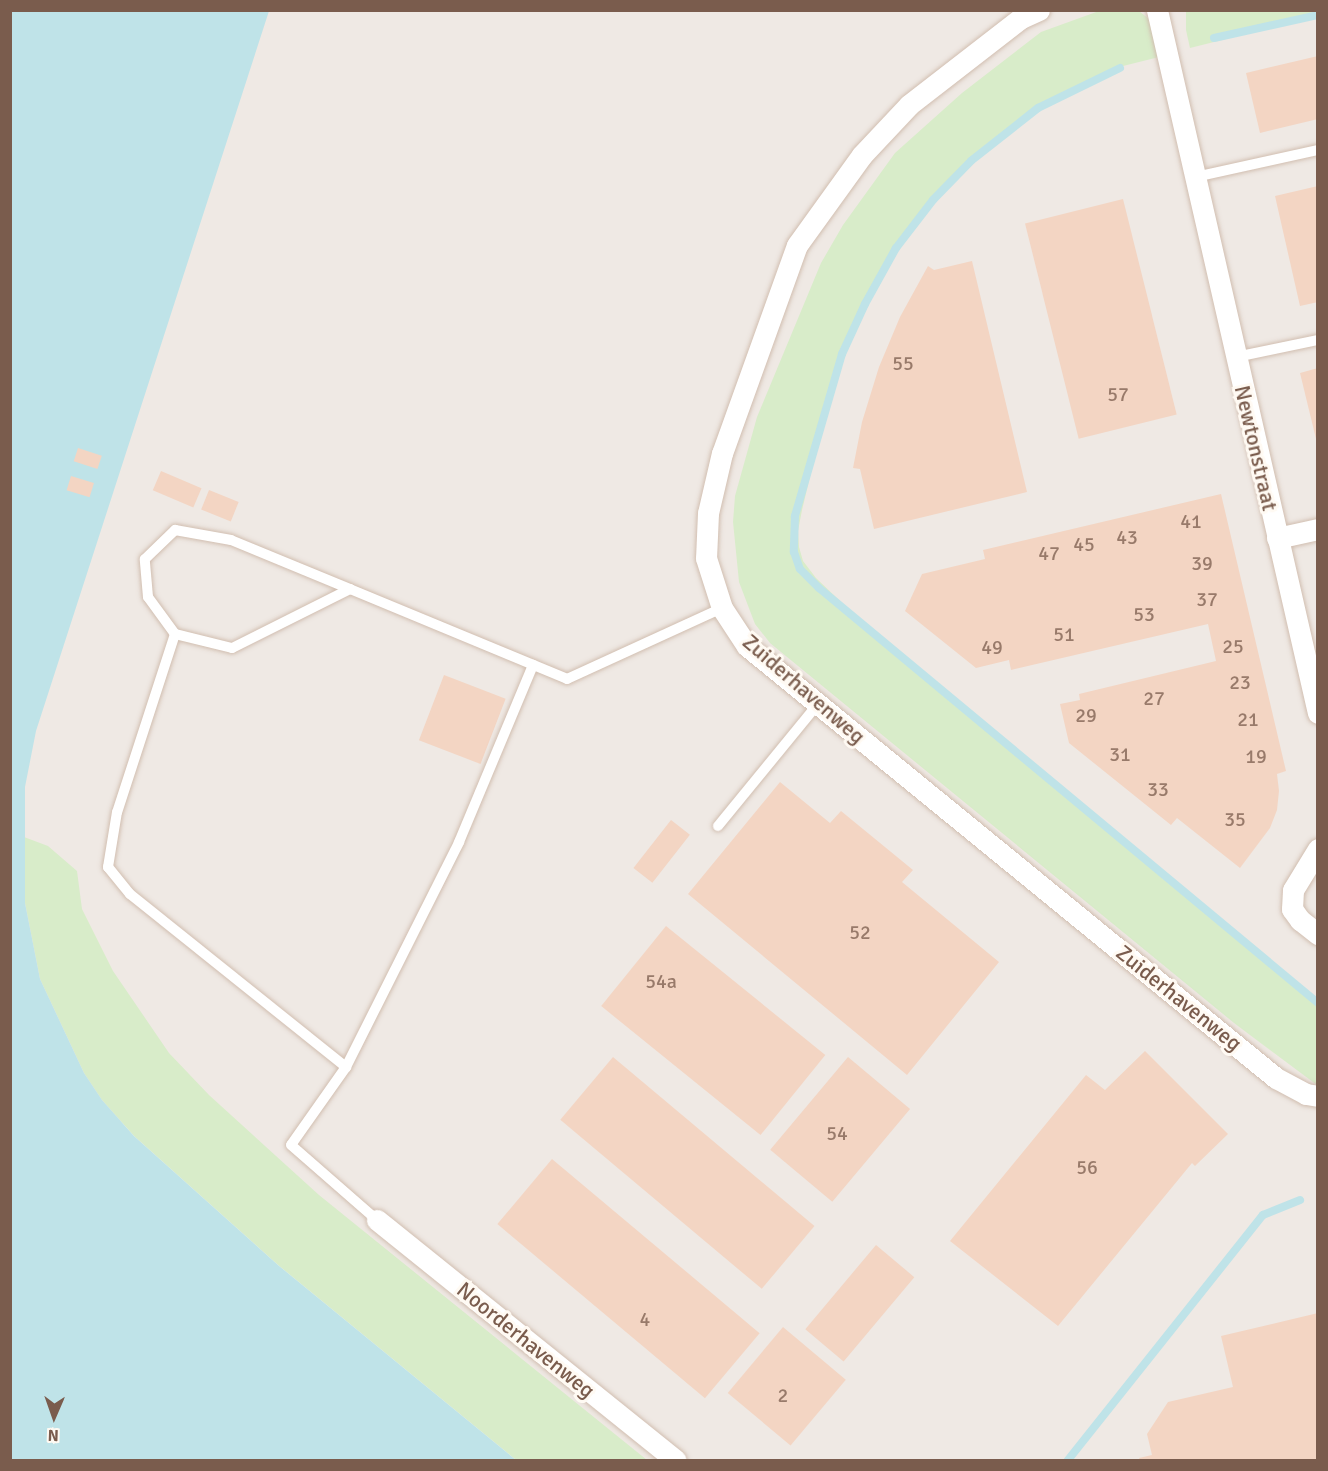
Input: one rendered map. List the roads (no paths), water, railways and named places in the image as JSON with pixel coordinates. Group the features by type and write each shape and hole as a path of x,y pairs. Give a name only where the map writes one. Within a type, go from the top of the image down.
{"street":[{"name":"Zuiderhavenweg","path":"1039,10 1021,18 909,105 861,155 797,246 722,453 708,513 706,558 722,608 747,646 1276,1078 1306,1094 1317,1096"},
{"name":"Newtonstraat","path":"1157,10 1317,713"},
{"name":"Newtonstraat","path":"1277,538 1317,529"},
{"path":"1317,849 1293,891 1292,909 1300,920 1317,934"},
{"name":"Noorderhavenweg","path":"377,1220 675,1461"}],"lane":[{"path":"1195,177 1317,150"},
{"name":"Newtonstraat","path":"1236,357 1317,340"},
{"path":"350,589 232,648 175,634 148,597 145,559 175,530 231,540 350,589 567,679 722,608"},
{"path":"175,634 117,812 108,867 130,894 346,1067"},
{"path":"377,1220 291,1144 346,1067 459,842 533,665"},
{"path":"718,826 818,704"}],"water":[{"path":"10,11 269,11 36,731 25,787 25,903 40,979 84,1073 102,1100 134,1136 278,1265 516,1460 11,1460"}],"waterway":[{"path":"1214,38 1318,15"},
{"path":"1120,68 1038,108 971,161 933,200 896,248 865,304 842,354 795,516 794,552 800,569 819,588 1318,1003"},
{"path":"1068,1460 1263,1215 1300,1200"}]}
